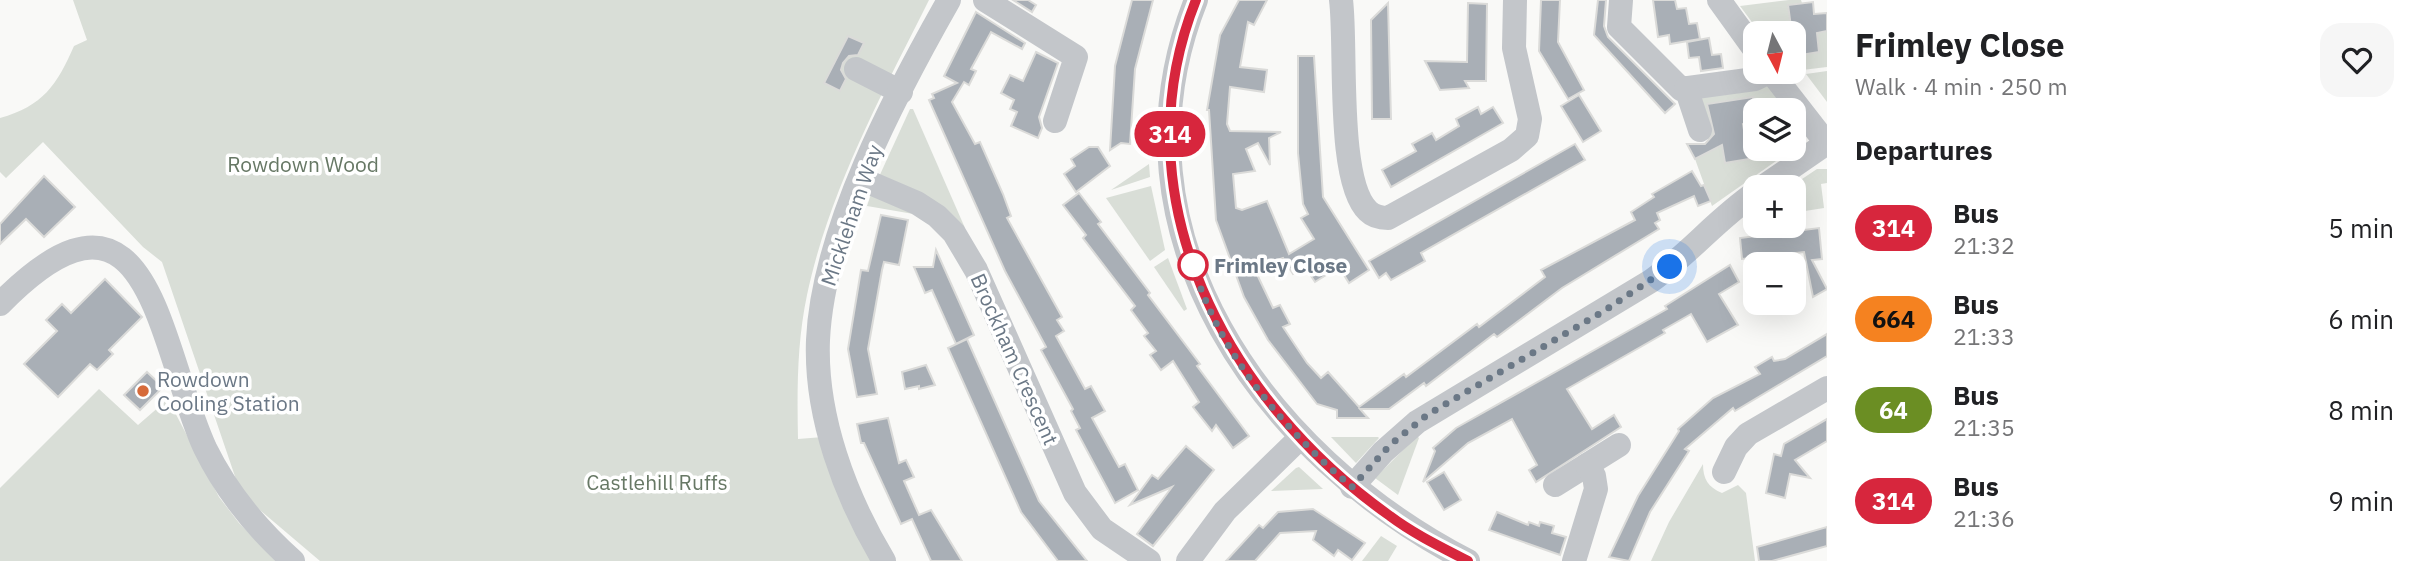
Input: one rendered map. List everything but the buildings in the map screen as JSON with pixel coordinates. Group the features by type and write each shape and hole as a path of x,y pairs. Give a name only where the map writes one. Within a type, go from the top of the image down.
{"street":[{"name":"Mickleham Way","path":"884,561 853,500 835,452 824,406 818,355 820,313 826,281 861,179 901,92 950,0"},
{"path":"985,0 1076,57 1055,121"},
{"path":"1196,0 1180,45 1173,83 1170,151 1177,214 1193,266 1226,337 1257,387 1301,437 1352,487 1390,516 1428,552 1468,561"},
{"path":"1341,0 1346,135 1353,177 1365,208 1377,217 1388,218 1511,150 1527,136 1530,124 1515,57 1515,0"},
{"path":"1621,0 1619,27 1677,87 1743,81"},
{"path":"1718,0 1743,34"},
{"path":"856,69 901,92"},
{"path":"1780,84 1827,144 1781,175"},
{"path":"1686,88 1700,130"},
{"name":"Brockham Crescent","path":"861,179 917,202 937,216 954,233 976,270 1075,494 1102,529 1149,561"},
{"path":"1352,487 1383,452 1417,422 1651,281 1743,202"},
{"path":"0,304 38,267 72,249 99,247 122,258 134,269 152,299 186,402 229,492 269,539 293,561"},
{"path":"1724,472 1736,447 1748,434 1827,388"},
{"path":"1188,561 1224,511 1301,437"},
{"path":"1555,485 1619,444"},
{"path":"1574,561 1596,489 1594,476 1587,465"}],"green space":[{"path":"73,0 929,0 859,144 829,218 807,295 799,348 798,439 823,437 877,561 320,561 241,494 162,262 143,247 43,142 6,178 0,172 0,118 27,107 47,92 74,46 87,40"},
{"path":"1789,0 1801,0 1802,3 1788,6 1790,21 1751,21 1740,6"},
{"path":"1827,31 1827,67 1806,70 1806,54 1819,52 1817,32"},
{"path":"1827,71 1827,102 1806,74"},
{"path":"1770,84 1781,98 1743,98 1743,161 1776,161 1756,175 1743,175 1743,184 1712,206 1695,159 1713,149 1705,134 1701,95"},
{"path":"910,109 913,109 965,228 878,179"},
{"path":"1149,164 1150,177 1111,190"},
{"path":"1817,169 1827,169 1827,183 1821,184 1824,208 1806,211 1806,176"},
{"path":"1151,186 1165,250 1150,261 1106,198"},
{"path":"871,194 925,216 867,206"},
{"path":"1168,258 1187,309 1184,311 1154,267"},
{"path":"99,389 138,425 168,399 219,497 239,523 276,561 0,561 0,488"},
{"path":"1417,436 1419,438 1398,495 1375,478"},
{"path":"1331,437 1378,437 1379,438 1356,463"},
{"path":"1703,464 1705,478 1713,488 1722,493 1738,485 1746,493 1755,561 1651,561 1669,522"},
{"path":"1299,467 1323,489 1271,491 1296,468"},
{"path":"1381,536 1397,546 1388,561 1362,561"}],"bus line":[{"name":"314","path":"1196,0 1184,31 1175,67 1170,132 1171,178 1182,233 1210,306 1234,352 1257,387 1326,464 1390,516 1468,561"}],"place":[{"name":"Frimley Close","path":"1193,265"},
{"name":"Rowdown Cooling Station","path":"143,391"}],"route":[{"path":"1193,265 1225,336 1257,387 1313,451 1352,487 1390,445 1427,415 1604,311 1670,267"}],"park label":[{"name":"Rowdown Wood","path":"303,164"},
{"name":"Castlehill Ruffs","path":"657,482"}]}
